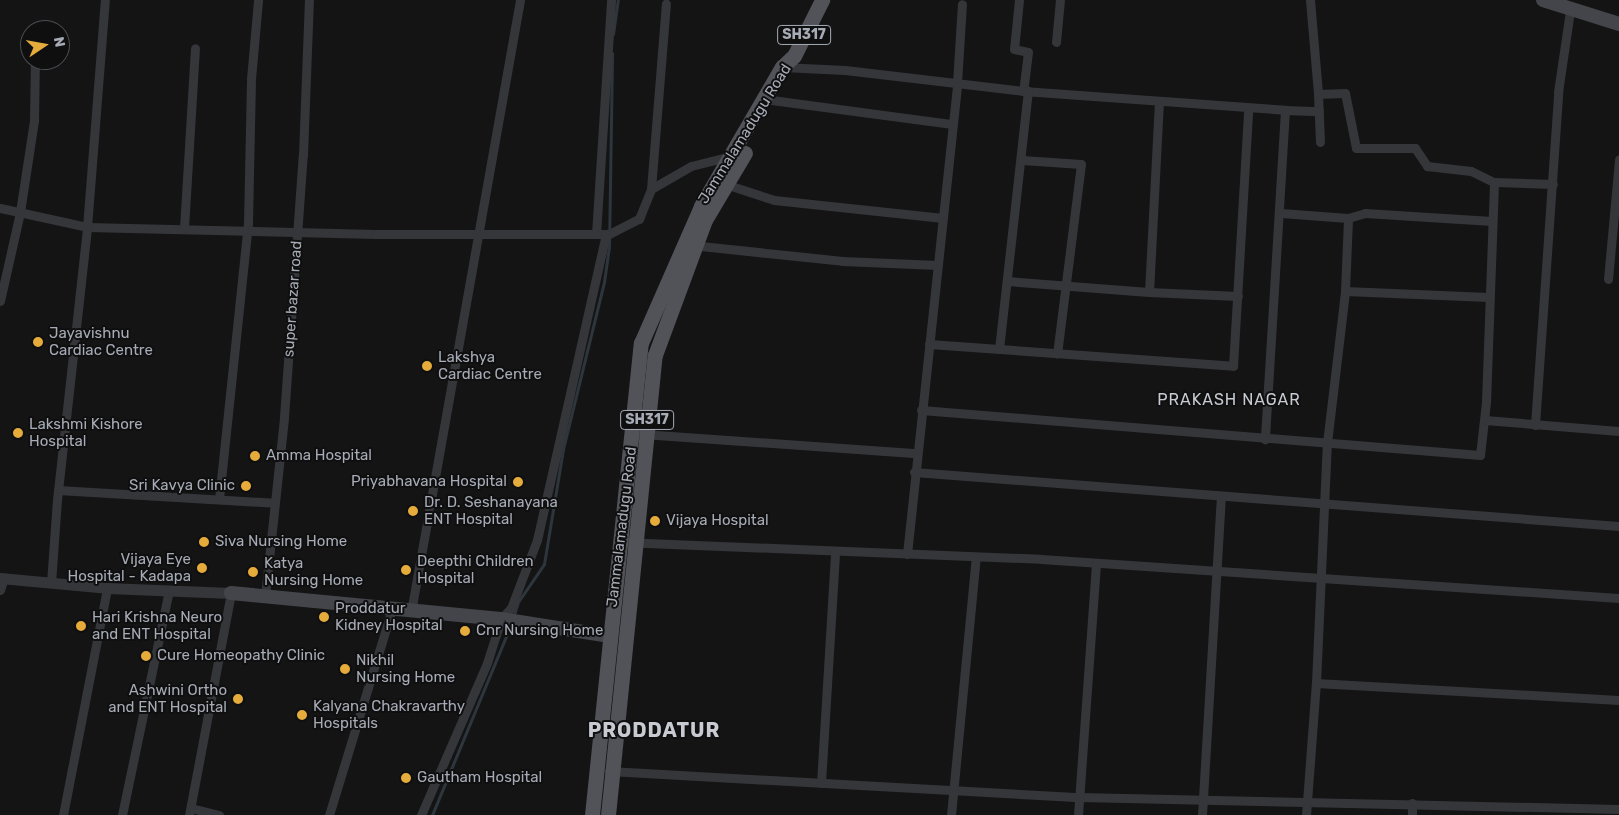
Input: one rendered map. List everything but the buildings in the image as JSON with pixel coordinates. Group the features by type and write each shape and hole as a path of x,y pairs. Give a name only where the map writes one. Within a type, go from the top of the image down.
{"main road":[{"path":"788,64 786,52 813,0"},
{"name":"Jammalamadugu Road","path":"596,771 609,636 629,542 639,434 641,344 688,245 721,183 732,156 768,99 822,0"},
{"path":"1543,0 1570,11 1619,24"},
{"name":"SH317","path":"721,183 768,99"},
{"name":"SH317","path":"608,815 629,542"},
{"path":"231,593 392,608 411,612 501,619 609,636"},
{"name":"SH317","path":"592,815 596,771"}],"street":[{"path":"51,583 58,490 87,227 105,0"},
{"path":"219,499 247,230 251,79 258,0"},
{"name":"super bazar road","path":"265,596 298,230 309,0"},
{"path":"411,612 520,0"},
{"path":"421,815 487,663 501,619 511,608 537,540 601,234 611,0"},
{"path":"999,349 1022,160 1026,91 1028,52 1014,49 1019,0"},
{"path":"1056,42 1060,0"},
{"path":"1310,0 1320,142"},
{"path":"0,208 87,227 298,230 376,234 601,234 639,219 651,189 666,4"},
{"path":"907,554 916,453 957,83 962,4"},
{"path":"1535,425 1558,92 1570,11"},
{"path":"184,228 195,48"},
{"path":"788,64 1026,91 1248,110 1319,111"},
{"path":"0,301 20,212 34,121 35,70"},
{"path":"1318,94 1345,93 1356,148 1415,148 1427,166 1471,171 1494,182 1553,184"},
{"path":"768,99 952,124"},
{"path":"1149,292 1159,101"},
{"path":"929,344 1233,366 1248,110"},
{"path":"1265,439 1281,213 1285,110"},
{"path":"651,189 691,166 732,156"},
{"path":"1022,160 1081,164 1064,285 1057,353"},
{"path":"1608,279 1619,160"},
{"path":"921,410 1480,455 1485,420 1488,296 1494,182"},
{"path":"721,183 774,200 943,218"},
{"path":"1281,213 1348,218 1365,213 1492,221"},
{"path":"1306,815 1316,683 1319,579 1327,443 1345,291 1348,218"},
{"path":"688,245 842,261 938,265"},
{"path":"1007,281 1149,292 1238,296"},
{"path":"1345,291 1488,296"},
{"path":"1485,420 1619,431"},
{"path":"639,434 916,453"},
{"path":"914,472 1220,497 1324,503 1619,526"},
{"path":"58,490 274,503"},
{"path":"1202,815 1220,497"},
{"path":"629,542 1096,563 1619,598"},
{"path":"822,783 835,551"},
{"path":"952,815 976,557"},
{"path":"1078,815 1096,563"},
{"path":"0,590 2,578 107,588 231,593 190,812 219,815"},
{"path":"63,815 107,588"},
{"path":"122,815 169,590"},
{"path":"329,815 392,608"},
{"path":"1316,683 1619,700"},
{"path":"596,771 1079,797 1412,803 1609,812 1619,809"},
{"path":"1412,803 1412,815"}],"waterway":[{"path":"613,34 618,0"},
{"path":"513,618 518,602 544,564 563,449 604,282 609,248 612,53"},
{"path":"432,815 511,624"}],"place":[{"name":"Jayavishnu Cardiac Centre","path":"38,342"},
{"name":"Lakshya Cardiac Centre","path":"427,366"},
{"name":"Lakshmi Kishore Hospital","path":"18,433"},
{"name":"Amma Hospital","path":"255,456"},
{"name":"Priyabhavana Hospital","path":"518,482"},
{"name":"Sri Kavya Clinic","path":"246,486"},
{"name":"Dr. D. Seshanayana ENT Hospital","path":"413,511"},
{"name":"Vijaya Hospital","path":"655,521"},
{"name":"Siva Nursing Home","path":"204,542"},
{"name":"Vijaya Eye Hospital - Kadapa","path":"202,568"},
{"name":"Deepthi Children Hospital","path":"406,570"},
{"name":"Katya Nursing Home","path":"253,572"},
{"name":"Proddatur Kidney Hospital","path":"324,617"},
{"name":"Hari Krishna Neuro and ENT Hospital","path":"81,626"},
{"name":"Cnr Nursing Home","path":"465,631"},
{"name":"Cure Homeopathy Clinic","path":"146,656"},
{"name":"Nikhil Nursing Home","path":"345,669"},
{"name":"Ashwini Ortho and ENT Hospital","path":"238,699"},
{"name":"Kalyana Chakravarthy Hospitals","path":"302,715"},
{"name":"Gautham Hospital","path":"406,778"}],"district":[{"name":"PRAKASH NAGAR","path":"1229,400"},
{"name":"PRODDATUR","path":"654,730"}]}
